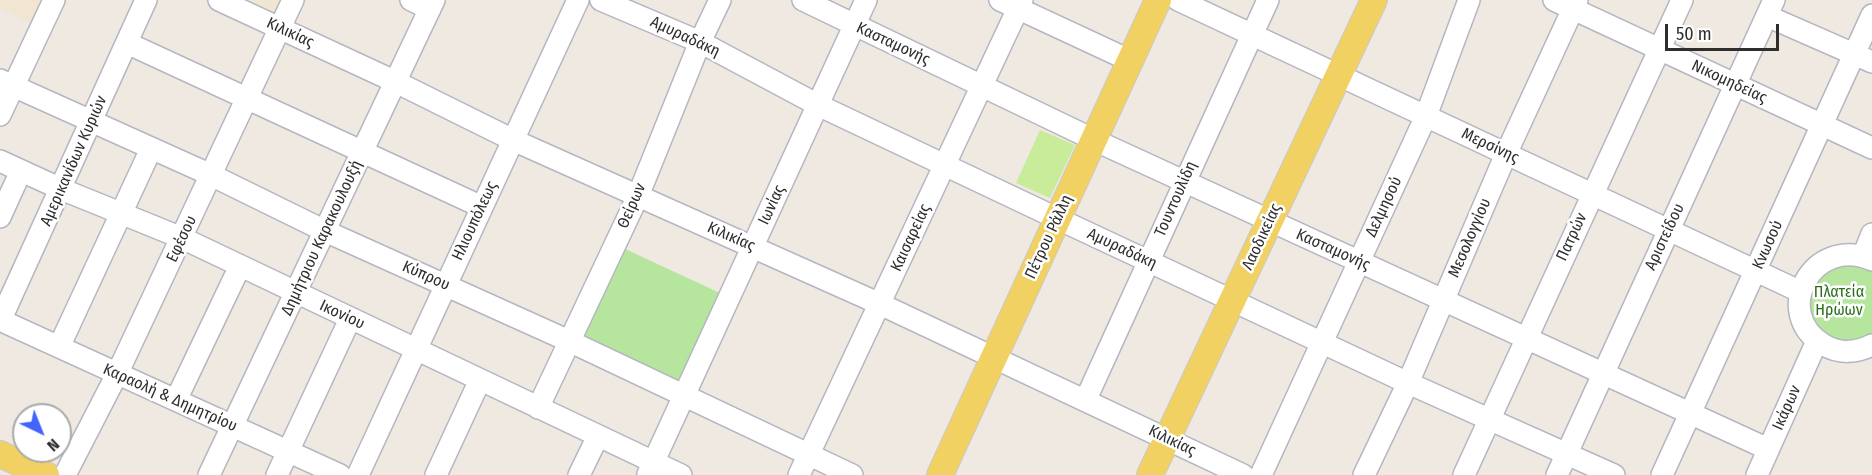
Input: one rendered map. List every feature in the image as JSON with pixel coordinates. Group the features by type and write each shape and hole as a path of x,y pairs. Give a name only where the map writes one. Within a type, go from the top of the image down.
{"main road":[{"name":"Πέτρου Ράλλη","path":"940,475 1158,0"},
{"name":"Λαοδικείας","path":"1150,475 1374,0"},
{"path":"0,454 46,475"}],"street":[{"path":"0,115 7,83 54,0"},
{"name":"Αμερικανίδων Κυριών","path":"0,321 146,0"},
{"name":"Κιλικίας","path":"219,0 396,82 513,140 880,304 1086,399 1243,475"},
{"name":"Εφέσου","path":"65,475 117,374 293,0"},
{"path":"411,0 432,4"},
{"name":"Ηλιουπόλεως","path":"358,475 578,0"},
{"name":"Αμυραδάκη","path":"601,0 700,42 818,105 1058,219 1408,383 1614,475"},
{"name":"Θείρων","path":"538,408 638,196 700,42 720,0"},
{"name":"Κασταμονής","path":"803,0 1094,140 1768,448"},
{"name":"Ιωνίας","path":"651,469 866,0"},
{"name":"Μερσίνης","path":"1179,0 1801,292"},
{"name":"Τουντουλίδη","path":"1086,399 1268,0"},
{"name":"Δελμησού","path":"1261,475 1426,116 1469,0"},
{"name":"Πατρών","path":"1464,475 1682,0"},
{"path":"1013,3 1131,61"},
{"name":"Καισαρείας","path":"799,475 982,85 1013,3"},
{"name":"Νικομηδείας","path":"1568,3 1659,49 1872,148"},
{"name":"Μεσολογγίου","path":"1364,475 1444,300 1568,3"},
{"name":"Δημήτριου Καρακουλουξή","path":"209,475 432,4"},
{"path":"1771,8 1863,58"},
{"name":"Αριστείδου","path":"1557,475 1771,8"},
{"name":"Κνωσού","path":"1662,475 1822,125 1863,58 1872,15"},
{"path":"127,44 482,207"},
{"name":"Κύπρου","path":"7,83 211,175 325,231 569,341 852,475"},
{"path":"59,347 151,148"},
{"name":"Ικονίου","path":"0,161 61,189 182,238 598,436 651,469 681,475"},
{"path":"0,217 21,171"},
{"path":"1872,234 1867,258 1840,255 1819,264 1805,281 1800,306 1802,319 1808,331 1831,349 1847,352 1863,350 1872,345"},
{"path":"176,400 240,266"},
{"path":"278,475 350,319"},
{"name":"Καραολή & Δημητρίου","path":"0,321 340,475"},
{"name":"Ικάρων","path":"1756,475 1817,340"},
{"path":"436,475 480,381"},
{"path":"579,475 598,436"}],"shaded area":[{"path":"0,0 41,0 30,23 0,8"},
{"path":"231,0 281,0 272,19"}],"green space":[{"path":"1040,130 1075,145 1050,198 1016,183"},
{"path":"623,248 722,294 679,386 580,340"},
{"name":"Πλατεία Ηρώων","path":"1840,260 1872,267 1872,338 1860,344 1833,343 1812,326 1809,286"}]}
